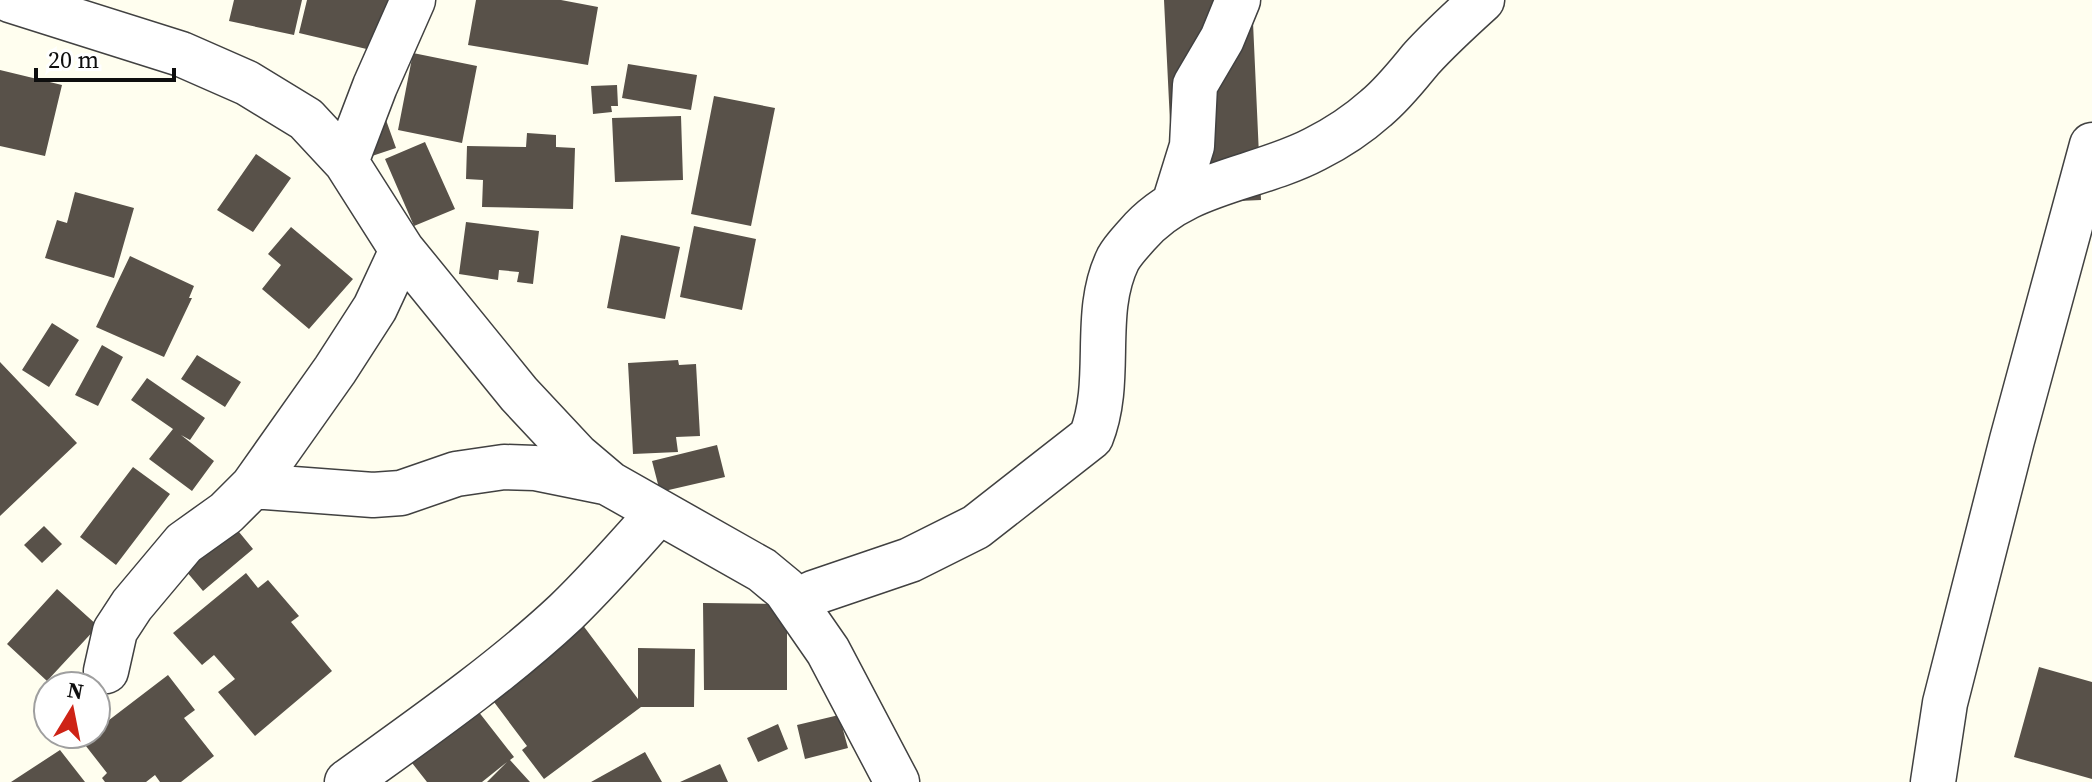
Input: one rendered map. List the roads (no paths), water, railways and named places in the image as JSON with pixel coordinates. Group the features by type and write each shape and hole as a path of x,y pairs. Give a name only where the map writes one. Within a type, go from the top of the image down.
{"street":[{"path":"10,0 181,54 247,83 306,119 346,162 402,250 519,394 577,456 610,484 762,570 785,589 828,651 897,782"},
{"path":"346,162 413,0"},
{"path":"1174,204 1192,146 1195,85 1222,39 1238,0"},
{"path":"813,593 910,560 976,527 1091,437 1098,420 1104,376 1107,284 1120,255 1143,228 1174,204 1211,186 1313,150 1343,133 1377,108 1453,25 1482,0"},
{"path":"1933,782 1949,687 2088,171"},
{"path":"106,670 115,631 184,543 226,513 253,486 375,308 402,250"},
{"path":"253,486 373,495 401,493 456,474 504,467 535,468 610,484"},
{"path":"347,782 498,668 563,614 604,574 658,513"}]}
